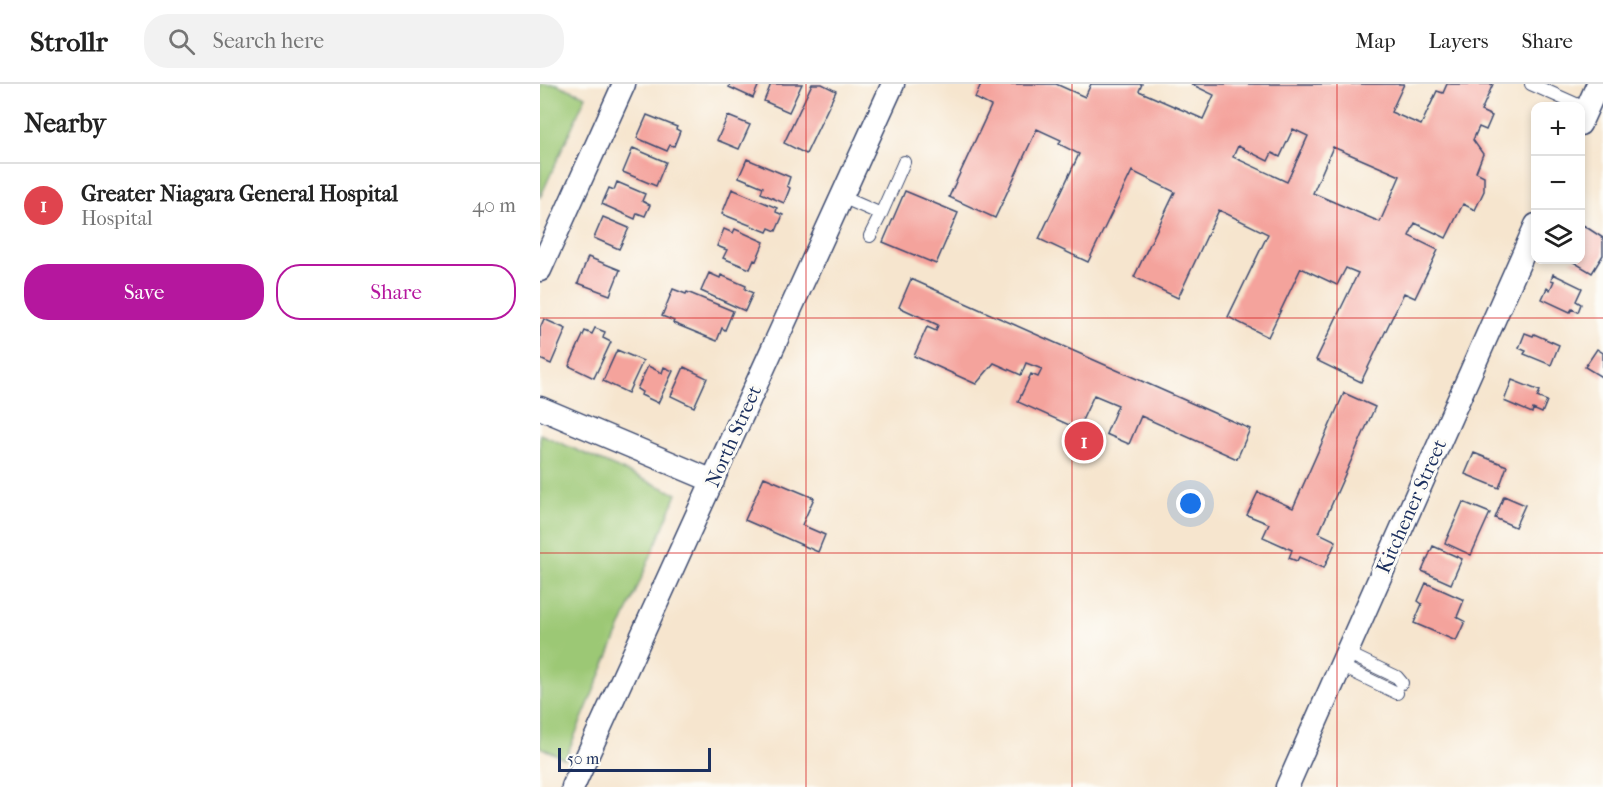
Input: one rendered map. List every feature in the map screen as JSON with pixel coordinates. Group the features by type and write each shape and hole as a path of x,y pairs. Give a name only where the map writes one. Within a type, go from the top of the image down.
{"street":[{"path":"540,270 624,84"},
{"name":"North Street","path":"573,787 892,84"},
{"path":"1585,115 1598,84"},
{"name":"Kitchener Street","path":"1287,787 1531,236"},
{"path":"540,408 713,481"}],"lane":[{"path":"1531,84 1560,102"},
{"path":"870,236 904,162"},
{"path":"842,197 881,214"},
{"path":"1344,659 1397,677 1400,688"}],"green space":[{"path":"540,84 556,84 586,96 540,198"},
{"path":"540,434 677,494 565,759 540,747"}],"building":[{"path":"730,84 759,84 753,98 729,87"},
{"path":"771,84 802,84 789,112 764,101"},
{"path":"812,84 822,84 836,91 806,154 784,143"},
{"path":"981,84 1056,84 1085,97 1091,84 1142,84 1139,91 1203,119 1214,95 1191,84 1404,84 1391,112 1421,125 1437,91 1443,93 1447,84 1493,84 1481,111 1492,116 1486,130 1479,127 1473,140 1483,154 1476,172 1484,176 1484,191 1475,210 1463,204 1446,238 1415,223 1409,236 1438,250 1415,298 1404,293 1361,382 1316,360 1358,273 1346,268 1337,285 1301,268 1268,337 1228,317 1268,234 1219,210 1178,298 1134,277 1175,192 1132,171 1088,262 1039,239 1079,154 1059,144 1061,140 1037,129 995,218 949,197 991,106 975,98","holes":["1293,129 1308,136 1287,182 1233,157 1238,146 1268,161 1272,153 1280,157","1333,147 1400,176 1380,222 1313,193"]},
{"path":"647,115 677,127 676,129 680,131 674,146 670,145 667,151 637,138"},
{"path":"728,116 750,125 739,149 717,140"},
{"path":"633,148 666,162 656,186 623,172"},
{"path":"747,159 790,177 787,186 790,188 784,203 761,193 763,187 739,177"},
{"path":"617,182 645,194 642,201 650,205 645,216 637,213 635,219 602,204 609,188 614,190"},
{"path":"732,189 777,208 776,212 783,215 776,231 769,228 767,232 722,214"},
{"path":"905,191 958,213 936,264 883,242"},
{"path":"603,217 629,228 619,249 594,238"},
{"path":"1585,226 1603,238 1603,255 1592,273 1577,264 1585,264"},
{"path":"724,229 733,233 735,229 764,242 750,269 723,258 727,250 717,246"},
{"path":"588,257 620,270 610,295 578,283"},
{"path":"709,273 720,278 721,275 746,286 745,289 753,293 745,311 701,291"},
{"path":"1553,274 1582,288 1576,301 1581,304 1578,312 1572,309 1570,312 1542,299 1547,288 1550,290 1554,281 1551,280"},
{"path":"911,279 1250,429 1237,459 1141,416 1129,444 1106,434 1118,405 1094,395 1078,429 1018,402 1031,374 1038,377 1042,369 1026,363 1021,375 994,363 976,384 914,356 927,327 936,331 938,325 899,307"},
{"path":"673,289 686,294 687,292 733,311 725,330 722,328 717,341 673,323 674,321 662,316"},
{"path":"544,319 566,329 551,364 540,359 540,328"},
{"path":"595,328 605,332 603,338 611,342 594,378 569,366 585,331 592,334"},
{"path":"1525,333 1533,336 1534,334 1559,345 1551,365 1524,354 1526,351 1519,348"},
{"path":"1597,349 1603,353 1603,378 1585,367"},
{"path":"617,350 643,361 628,393 603,381"},
{"path":"648,366 662,373 664,367 673,371 658,403 641,395 642,392 637,389"},
{"path":"684,367 707,378 694,407 671,396"},
{"path":"1512,380 1540,391 1537,397 1547,401 1542,413 1533,409 1532,413 1504,401"},
{"path":"1344,393 1375,407 1319,533 1336,541 1324,568 1299,557 1297,561 1289,558 1292,550 1263,537 1269,524 1247,515 1258,492 1293,508"},
{"path":"1474,453 1507,466 1499,488 1465,474"},
{"path":"764,477 814,498 802,525 825,535 818,552 745,520"},
{"path":"1504,496 1525,505 1515,527 1495,518"},
{"path":"1463,502 1490,513 1471,555 1445,543"},
{"path":"1433,546 1462,559 1451,584 1422,571"},
{"path":"1426,583 1464,600 1457,617 1465,621 1456,641 1414,623 1422,604 1418,601"}],"place":[{"name":"Greater Niagara General Hospital","path":"1084,441"}]}
